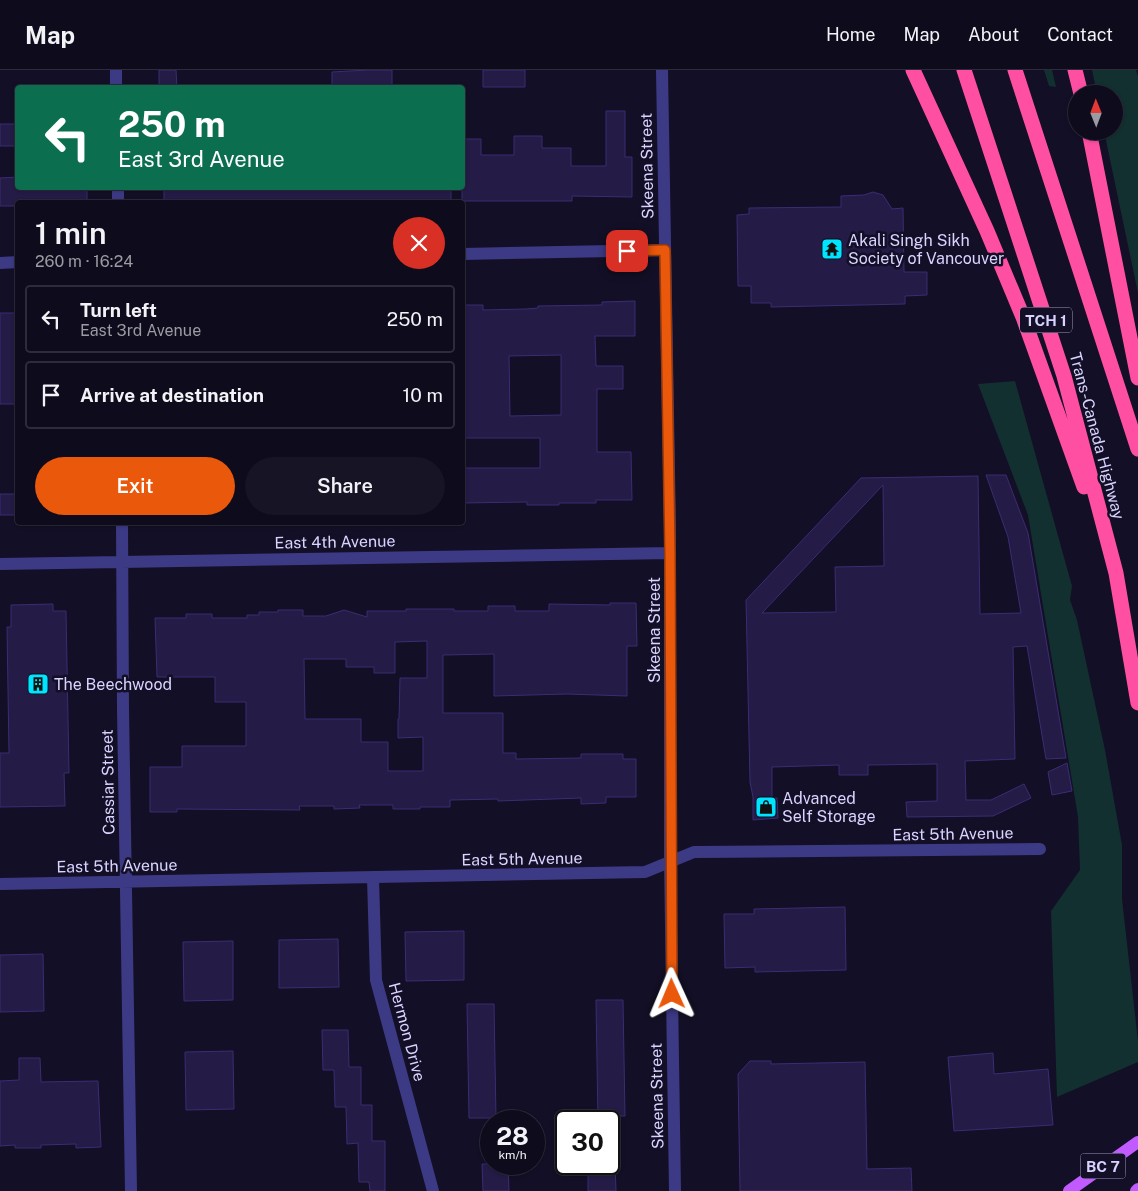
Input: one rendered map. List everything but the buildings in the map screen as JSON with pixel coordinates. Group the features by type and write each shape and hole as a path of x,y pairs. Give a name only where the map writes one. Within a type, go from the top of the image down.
{"highway":[{"path":"913,70 987,231 1023,317 1116,573"},
{"name":"Trans-Canada Highway","path":"964,70 1064,376 1116,573 1138,703"},
{"name":"Trans-Canada Highway","path":"1015,70 1138,449"},
{"path":"1075,70 1079,85"},
{"path":"1090,140 1138,378"}],"main road":[{"name":"BC 7","path":"1069,1191 1138,1142"}],"street":[{"path":"116,70 116,85"},
{"name":"Skeena Street","path":"662,70 670,553 670,862 675,1191"},
{"path":"465,254 665,250"},
{"path":"0,263 15,262"},
{"name":"Cassiar Street","path":"122,525 125,882 131,1191"},
{"name":"East 4th Avenue","path":"0,564 670,553"},
{"name":"East 5th Avenue","path":"0,884 645,872 694,852 1040,849"},
{"name":"Hermon Drive","path":"374,878 376,980 433,1191"}],"green space":[{"path":"1044,70 1052,70 1056,87 1049,86"},
{"path":"1092,70 1136,70 1138,76 1138,293 1106,140 1123,140 1123,85 1095,85"},
{"path":"1015,381 1072,586 1070,600 1077,620 1105,750 1122,845 1122,899 1138,1041 1138,1062 1057,1097 1051,911 1080,870 1078,817 1028,515 978,384"}],"place":[{"name":"Akali Singh Sikh Society of Vancouver","path":"832,249"},
{"name":"The Beechwood","path":"38,684"},
{"name":"Advanced Self Storage","path":"766,807"}],"route":[{"path":"627,251 665,250 670,553 672,994"}]}
